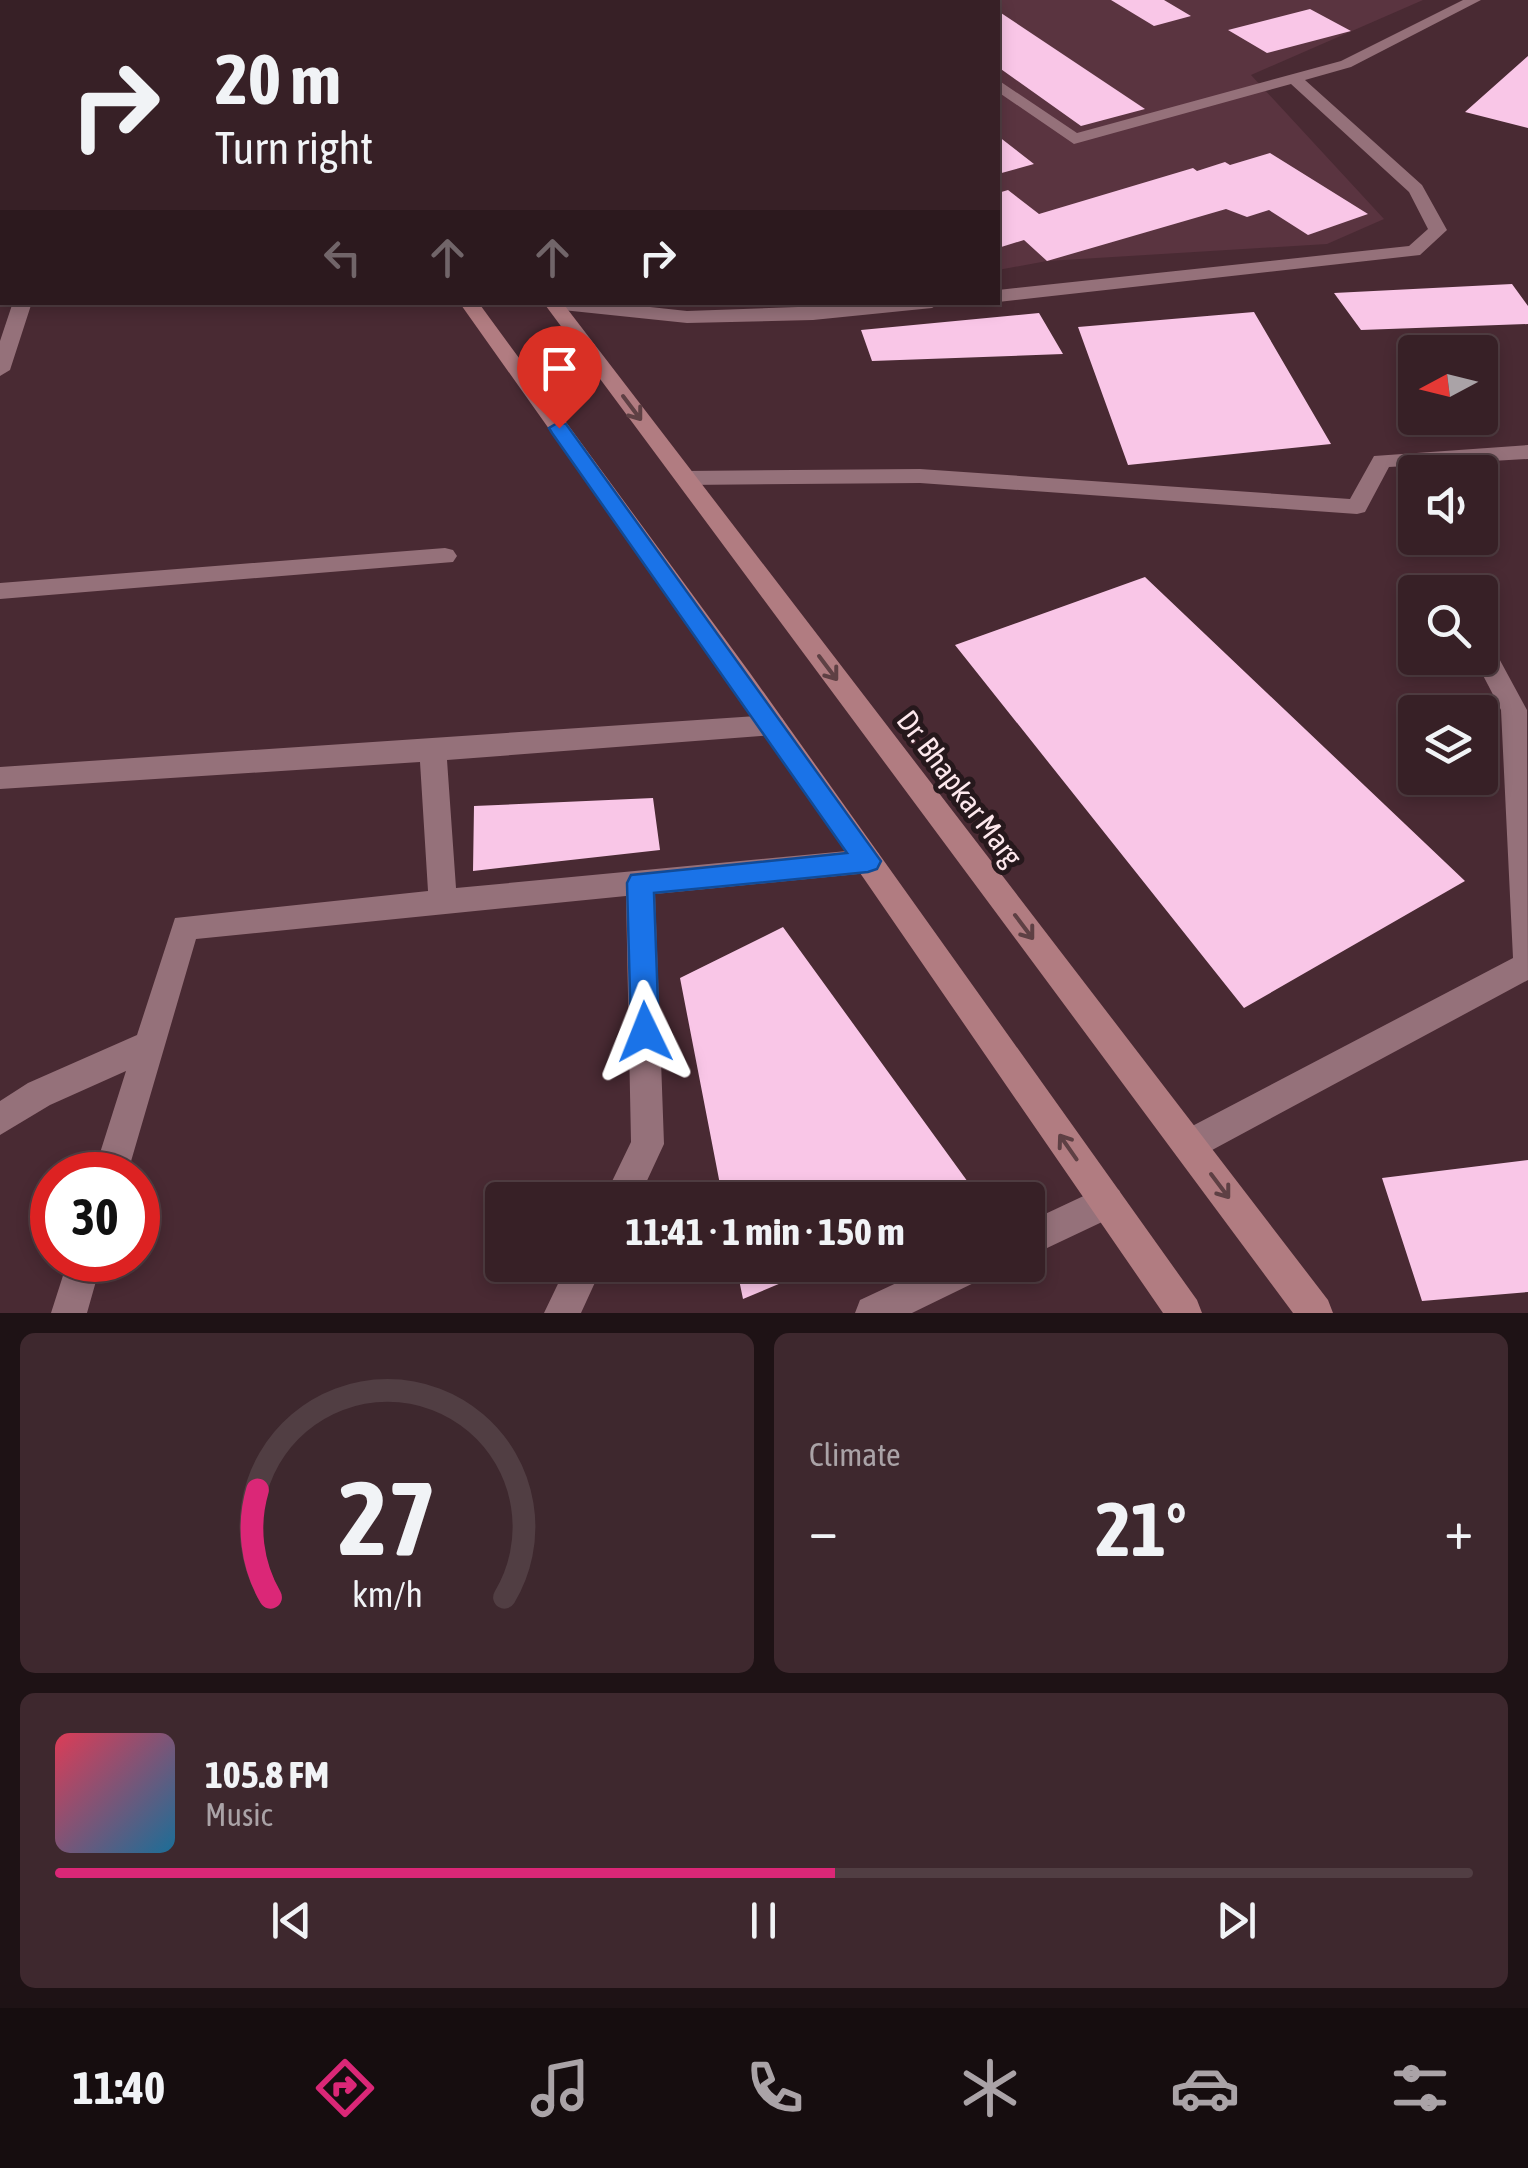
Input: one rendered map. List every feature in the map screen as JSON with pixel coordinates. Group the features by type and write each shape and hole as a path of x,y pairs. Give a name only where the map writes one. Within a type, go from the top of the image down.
{"main road":[{"path":"470,305 773,726 1184,1313"},
{"name":"Dr. Bhapkar Marg","path":"554,305 1316,1313"}],"street":[{"path":"1000,86 1074,139 1346,64 1474,0"},
{"path":"1000,296 1414,251 1438,230 1416,189 1296,80"},
{"path":"0,370 22,305"},
{"path":"571,305 687,317 813,314 902,305"},
{"path":"685,478 920,476 1357,507 1382,461 1528,452"},
{"path":"0,591 446,556"},
{"path":"1189,1146 1528,964 1514,710 1495,675"},
{"path":"0,778 773,726"},
{"path":"433,751 444,902"},
{"path":"117,1152 185,927 868,861"},
{"path":"629,1182 648,1144 640,883"},
{"path":"0,1119 39,1094 150,1044"},
{"path":"1045,1232 1107,1202"},
{"path":"68,1313 77,1282"},
{"path":"562,1313 578,1282"},
{"path":"872,1313 938,1282"}],"shaded area":[{"path":"1000,0 1423,0 1251,75 1384,219 1327,244 1047,261 1000,270"}],"building":[{"path":"1111,0 1164,0 1191,16 1154,26"},
{"path":"1310,9 1351,31 1267,53 1228,30"},
{"path":"1000,12 1145,109 1081,126 1000,68"},
{"path":"1528,56 1528,128 1465,112"},
{"path":"1000,138 1034,164 1000,173"},
{"path":"1270,153 1368,214 1308,235 1269,210 1247,217 1226,209 1047,261 1024,240 1000,247 1000,192 1008,190 1039,214 1193,168 1197,171 1225,162 1230,165"},
{"path":"1512,284 1528,306 1528,324 1361,330 1334,293"},
{"path":"1254,312 1331,444 1128,465 1078,327"},
{"path":"1039,313 1063,354 872,361 861,330"},
{"path":"1145,577 1465,881 1244,1008 955,645"},
{"path":"653,798 660,850 473,871 474,806"},
{"path":"783,927 968,1182 720,1182 680,978"},
{"path":"1528,1160 1528,1292 1422,1301 1382,1178"},
{"path":"740,1282 784,1282 743,1299"}],"route":[{"path":"559,428 868,861 640,883 645,1032"}]}
